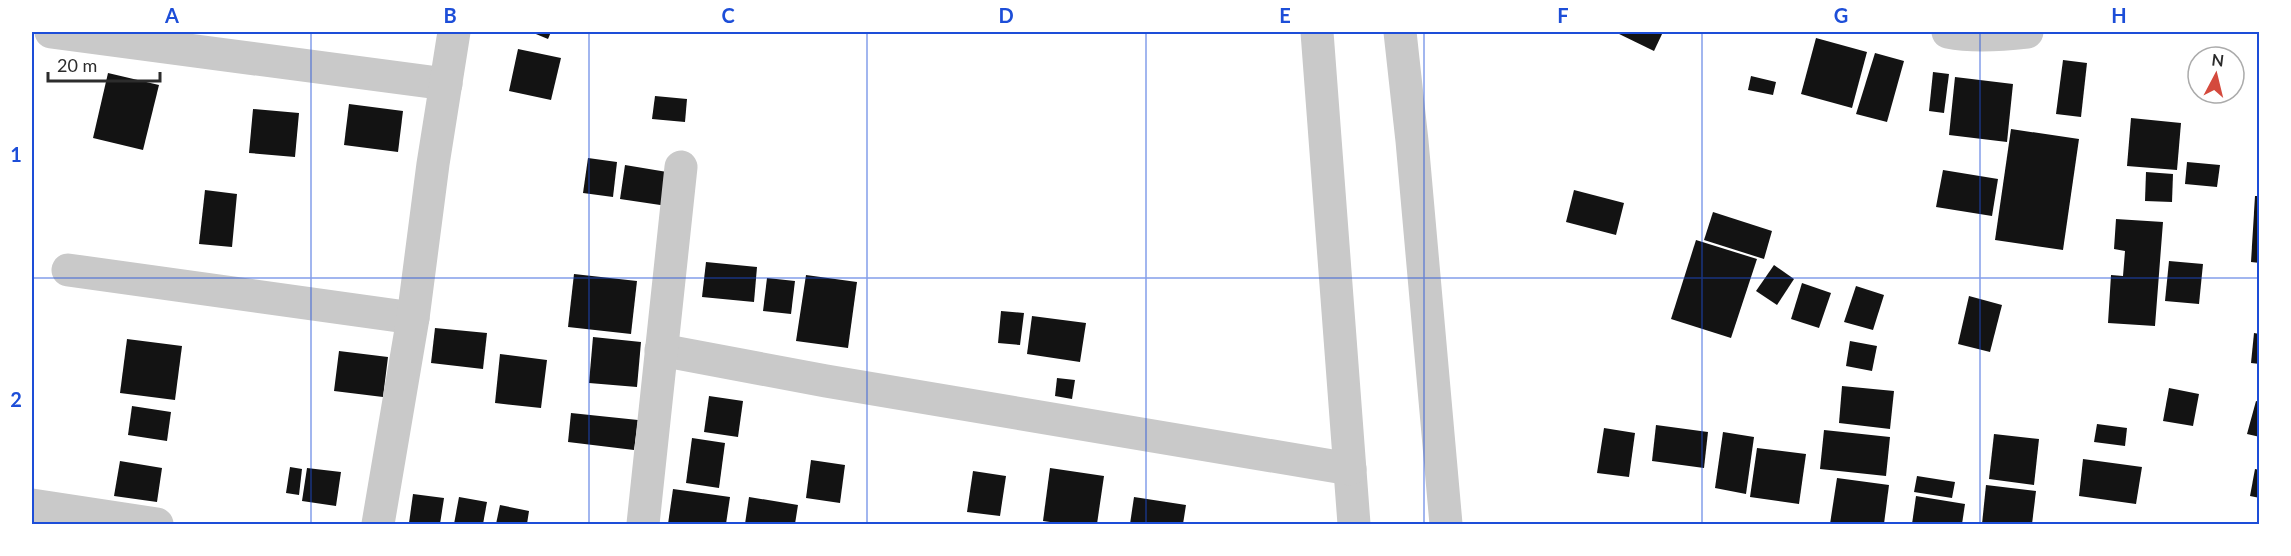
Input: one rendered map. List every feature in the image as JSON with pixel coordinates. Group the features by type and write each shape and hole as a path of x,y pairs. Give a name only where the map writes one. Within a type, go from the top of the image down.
{"street":[{"path":"51,32 446,84"},
{"path":"378,525 413,318 454,32"},
{"path":"1317,32 1354,525"},
{"path":"1400,32 1412,141 1446,525"},
{"path":"1948,32 1960,34 2027,32"},
{"path":"643,525 681,167"},
{"path":"68,270 413,318"},
{"path":"662,350 826,381 1350,469"},
{"path":"32,505 157,525"}],"building":[{"path":"531,32 551,32 548,39"},
{"path":"1615,32 1663,32 1654,51"},
{"path":"1816,38 1867,52 1852,108 1801,94"},
{"path":"518,49 561,58 551,100 509,91"},
{"path":"1875,53 1904,61 1887,122 1856,114"},
{"path":"2063,60 2087,63 2081,117 2056,114"},
{"path":"1933,72 1949,74 1944,113 1929,111"},
{"path":"108,73 159,85 143,150 93,138"},
{"path":"1751,76 1776,82 1773,95 1748,90"},
{"path":"1955,77 2013,84 2007,142 1949,135"},
{"path":"655,96 687,99 685,122 652,119"},
{"path":"349,104 403,111 398,152 344,145"},
{"path":"253,109 299,113 295,157 249,153"},
{"path":"2131,118 2181,123 2177,170 2127,166"},
{"path":"2011,129 2079,139 2063,250 1995,240"},
{"path":"588,158 617,162 613,197 583,193"},
{"path":"2187,162 2220,165 2217,187 2185,184"},
{"path":"625,165 673,173 667,206 620,199"},
{"path":"1943,170 1998,179 1992,216 1936,207"},
{"path":"2146,172 2173,174 2172,202 2145,201"},
{"path":"205,190 237,194 232,247 199,244"},
{"path":"1574,190 1624,203 1616,235 1566,222"},
{"path":"2255,196 2260,196 2260,263 2251,262"},
{"path":"1713,212 1772,231 1764,259 1704,240"},
{"path":"2116,219 2163,222 2155,326 2108,323 2111,275 2123,276 2125,251 2114,249"},
{"path":"1696,240 1757,259 1731,338 1671,319"},
{"path":"2169,261 2203,264 2199,304 2165,301"},
{"path":"706,262 757,267 754,302 702,297"},
{"path":"1774,265 1794,279 1777,305 1756,291"},
{"path":"574,274 637,281 631,334 568,327"},
{"path":"806,275 857,282 848,348 796,341"},
{"path":"767,278 795,281 791,314 763,311"},
{"path":"1802,283 1831,293 1819,328 1791,319"},
{"path":"1856,286 1884,295 1873,330 1844,322"},
{"path":"1969,296 2002,305 1990,352 1958,344"},
{"path":"1001,311 1024,313 1020,345 998,343"},
{"path":"1032,316 1086,323 1080,362 1027,354"},
{"path":"435,328 487,333 483,369 431,363"},
{"path":"2254,333 2260,334 2260,364 2251,363"},
{"path":"593,337 641,342 637,387 589,383"},
{"path":"127,339 182,346 175,400 120,393"},
{"path":"1850,341 1877,346 1872,371 1846,366"},
{"path":"339,351 388,357 383,397 334,391"},
{"path":"500,354 547,360 541,408 495,403"},
{"path":"1057,378 1075,380 1072,399 1055,396"},
{"path":"1842,386 1894,391 1890,429 1839,423"},
{"path":"2169,388 2199,394 2193,426 2163,421"},
{"path":"709,396 743,401 738,437 704,432"},
{"path":"2256,401 2260,402 2260,437 2247,434"},
{"path":"132,406 171,412 167,441 128,435"},
{"path":"571,413 638,420 634,450 568,442"},
{"path":"2097,424 2127,428 2125,446 2094,442"},
{"path":"1656,425 1708,432 1704,468 1652,461"},
{"path":"1604,428 1635,433 1629,477 1597,473"},
{"path":"1824,430 1890,437 1886,476 1820,469"},
{"path":"1723,432 1754,437 1746,494 1715,488"},
{"path":"1994,434 2039,439 2034,485 1989,479"},
{"path":"692,438 725,443 719,488 686,483"},
{"path":"1757,448 1806,454 1799,504 1750,497"},
{"path":"2083,459 2142,467 2136,504 2079,496"},
{"path":"811,460 845,465 840,503 806,498"},
{"path":"120,461 162,468 157,502 114,496"},
{"path":"290,467 302,469 299,495 286,493"},
{"path":"307,468 341,472 336,506 302,501"},
{"path":"1050,468 1104,476 1097,524 1064,524 1043,521"},
{"path":"2255,469 2260,470 2260,498 2250,496"},
{"path":"973,471 1006,476 1000,516 967,512"},
{"path":"1917,476 1955,482 1952,498 1914,492"},
{"path":"1837,478 1889,485 1884,524 1830,524"},
{"path":"1986,485 2036,491 2032,524 1982,524"},
{"path":"673,489 730,497 726,524 668,524"},
{"path":"413,494 444,498 440,524 409,523"},
{"path":"1916,496 1965,504 1962,524 1912,524"},
{"path":"459,497 487,502 483,524 454,524"},
{"path":"749,497 798,505 795,524 745,524"},
{"path":"1134,497 1186,505 1183,524 1130,524"},
{"path":"500,505 529,511 527,524 496,524"}]}
